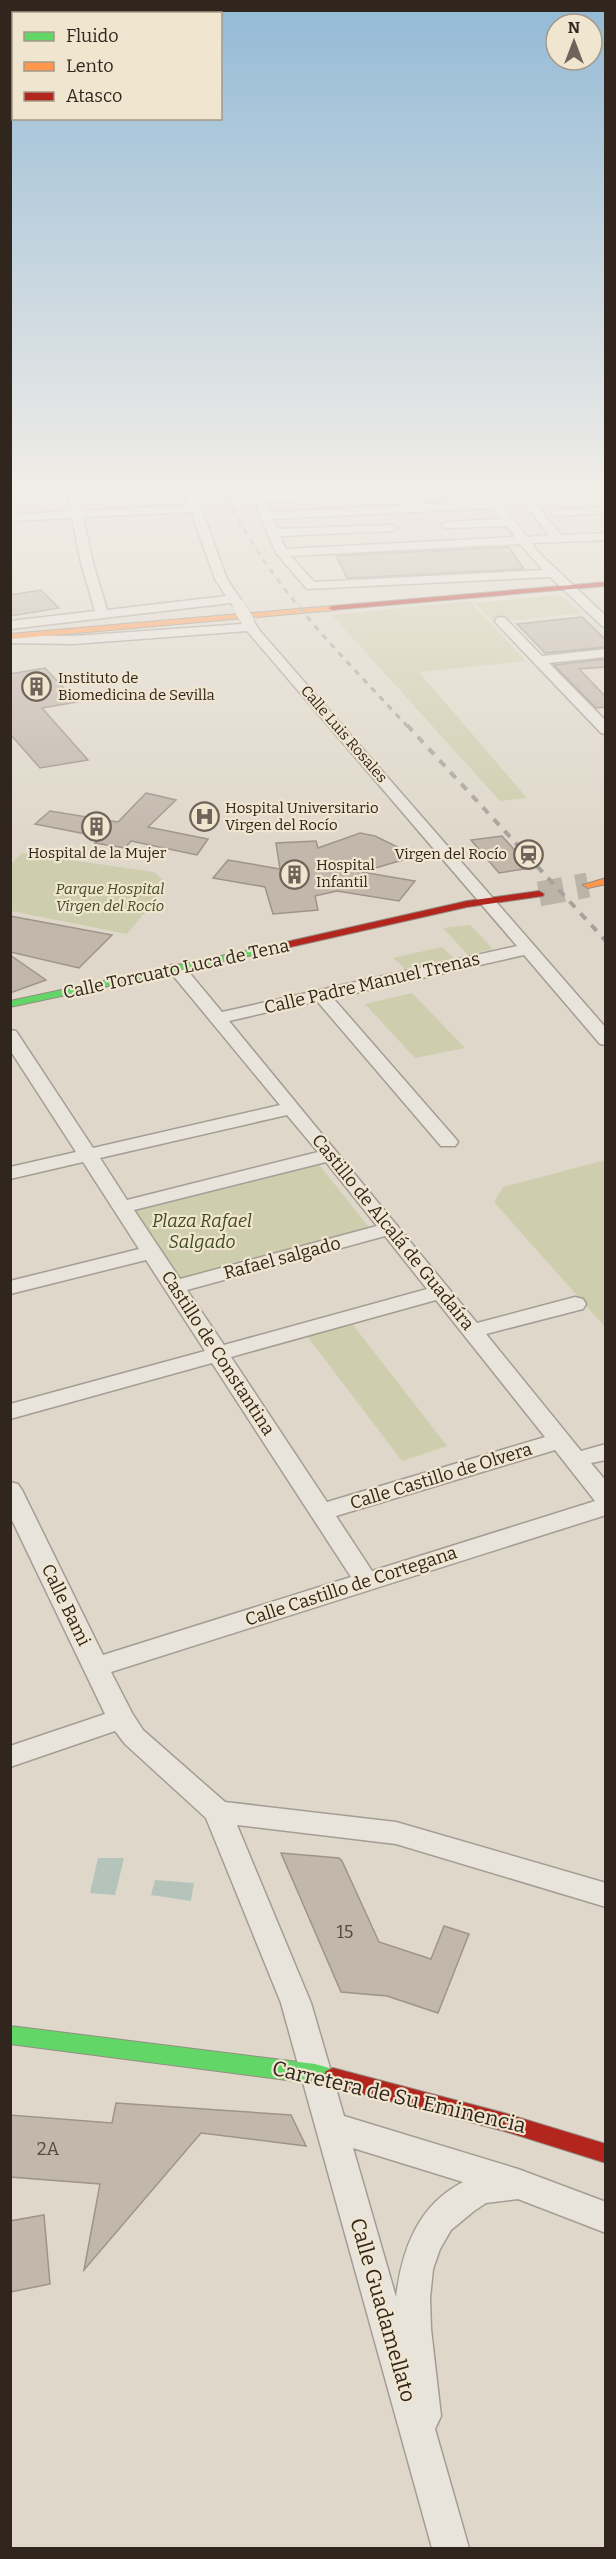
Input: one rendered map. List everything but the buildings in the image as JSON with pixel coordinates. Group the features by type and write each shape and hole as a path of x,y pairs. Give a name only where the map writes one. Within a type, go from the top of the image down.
{"main road":[{"path":"10,632 327,605"},
{"path":"10,638 204,616"},
{"path":"606,881 589,887 606,887"},
{"name":"Calle Torcuato Luca de Tena","path":"10,1004 341,934 542,898"},
{"name":"Carretera de Su Eminencia","path":"10,2035 315,2073 431,2101 545,2133 606,2154"}],"street":[{"path":"99,605 102,615"},
{"path":"10,625 201,605"},
{"name":"Calle Luis Rosales","path":"238,605 249,623 606,1040"},
{"path":"587,605 606,623"},
{"path":"501,621 605,728"},
{"path":"10,638 74,640 249,623"},
{"path":"539,660 606,652"},
{"path":"589,713 606,711"},
{"name":"Calle Padre Manuel Trenas","path":"218,1018 527,949"},
{"name":"Castillo de Alcalá de Guadaíra","path":"177,969 331,1155 606,1498"},
{"name":"Calle Padre Manuel Trenas","path":"321,995 448,1142"},
{"name":"Castillo de Constantina","path":"10,1035 366,1581"},
{"path":"10,1173 292,1108"},
{"path":"122,1207 331,1155"},
{"name":"Rafael salgado","path":"174,1287 390,1229"},
{"path":"10,1288 152,1252"},
{"path":"10,1412 441,1292"},
{"path":"473,1331 575,1304"},
{"name":"Calle Castillo de Olvera","path":"322,1512 561,1440"},
{"path":"574,1460 606,1452"},
{"name":"Calle Bami","path":"13,1501 122,1719 134,1737 218,1812"},
{"name":"Calle Castillo de Cortegana","path":"96,1667 606,1506"},
{"path":"10,1757 122,1719"},
{"path":"218,1812 396,1833 606,1894"},
{"name":"Calle Guadamellato","path":"218,1812 233,1854 296,2003 451,2548"},
{"path":"330,2126 518,2184 606,2218"},
{"path":"545,2133 606,2143"},
{"path":"428,2470 412,2310 415,2279 422,2249 432,2226 449,2207 472,2193 497,2184 518,2184"}],"green space":[{"path":"426,605 474,605 526,661 419,672 527,798 500,801 332,615"},
{"path":"477,605 572,605 581,613 494,622"},
{"name":"Parque Hospital Virgen del Rocío","path":"22,853 154,872 162,879 159,895 127,934 11,911 11,864"},
{"path":"470,925 493,949 468,955 443,928"},
{"path":"442,947 454,958 405,969 393,958"},
{"path":"412,993 465,1048 415,1058 365,1004"},
{"path":"605,1160 605,1327 494,1202 503,1187"},
{"name":"Plaza Rafael Salgado","path":"316,1161 372,1231 177,1281 129,1207"},
{"path":"353,1325 447,1446 402,1461 307,1336"}],"shaded area":[{"path":"98,1858 124,1858 115,1895 90,1893"},
{"path":"155,1880 194,1883 191,1901 151,1895"}],"tunnel":[{"path":"539,894 588,885"}],"railway":[{"path":"297,605 408,727"},
{"path":"407,725 606,941"}],"traffic: fast":[{"path":"10,1004 277,947"},
{"path":"10,2035 333,2077"}],"traffic: slow":[{"path":"10,637 332,608"},
{"path":"588,885 606,881"}],"traffic: jam":[{"path":"332,608 361,605"},
{"path":"277,947 467,904 539,894"},
{"path":"333,2077 504,2122 606,2154"}],"place":[{"name":"Instituto de Biomedicina de Sevilla","path":"37,687"},
{"name":"Hospital Universitario Virgen del Rocío","path":"204,817"},
{"name":"Hospital de la Mujer","path":"97,826"},
{"name":"Virgen del Rocío","path":"528,854"},
{"name":"Hospital Infantil","path":"295,874"}]}
